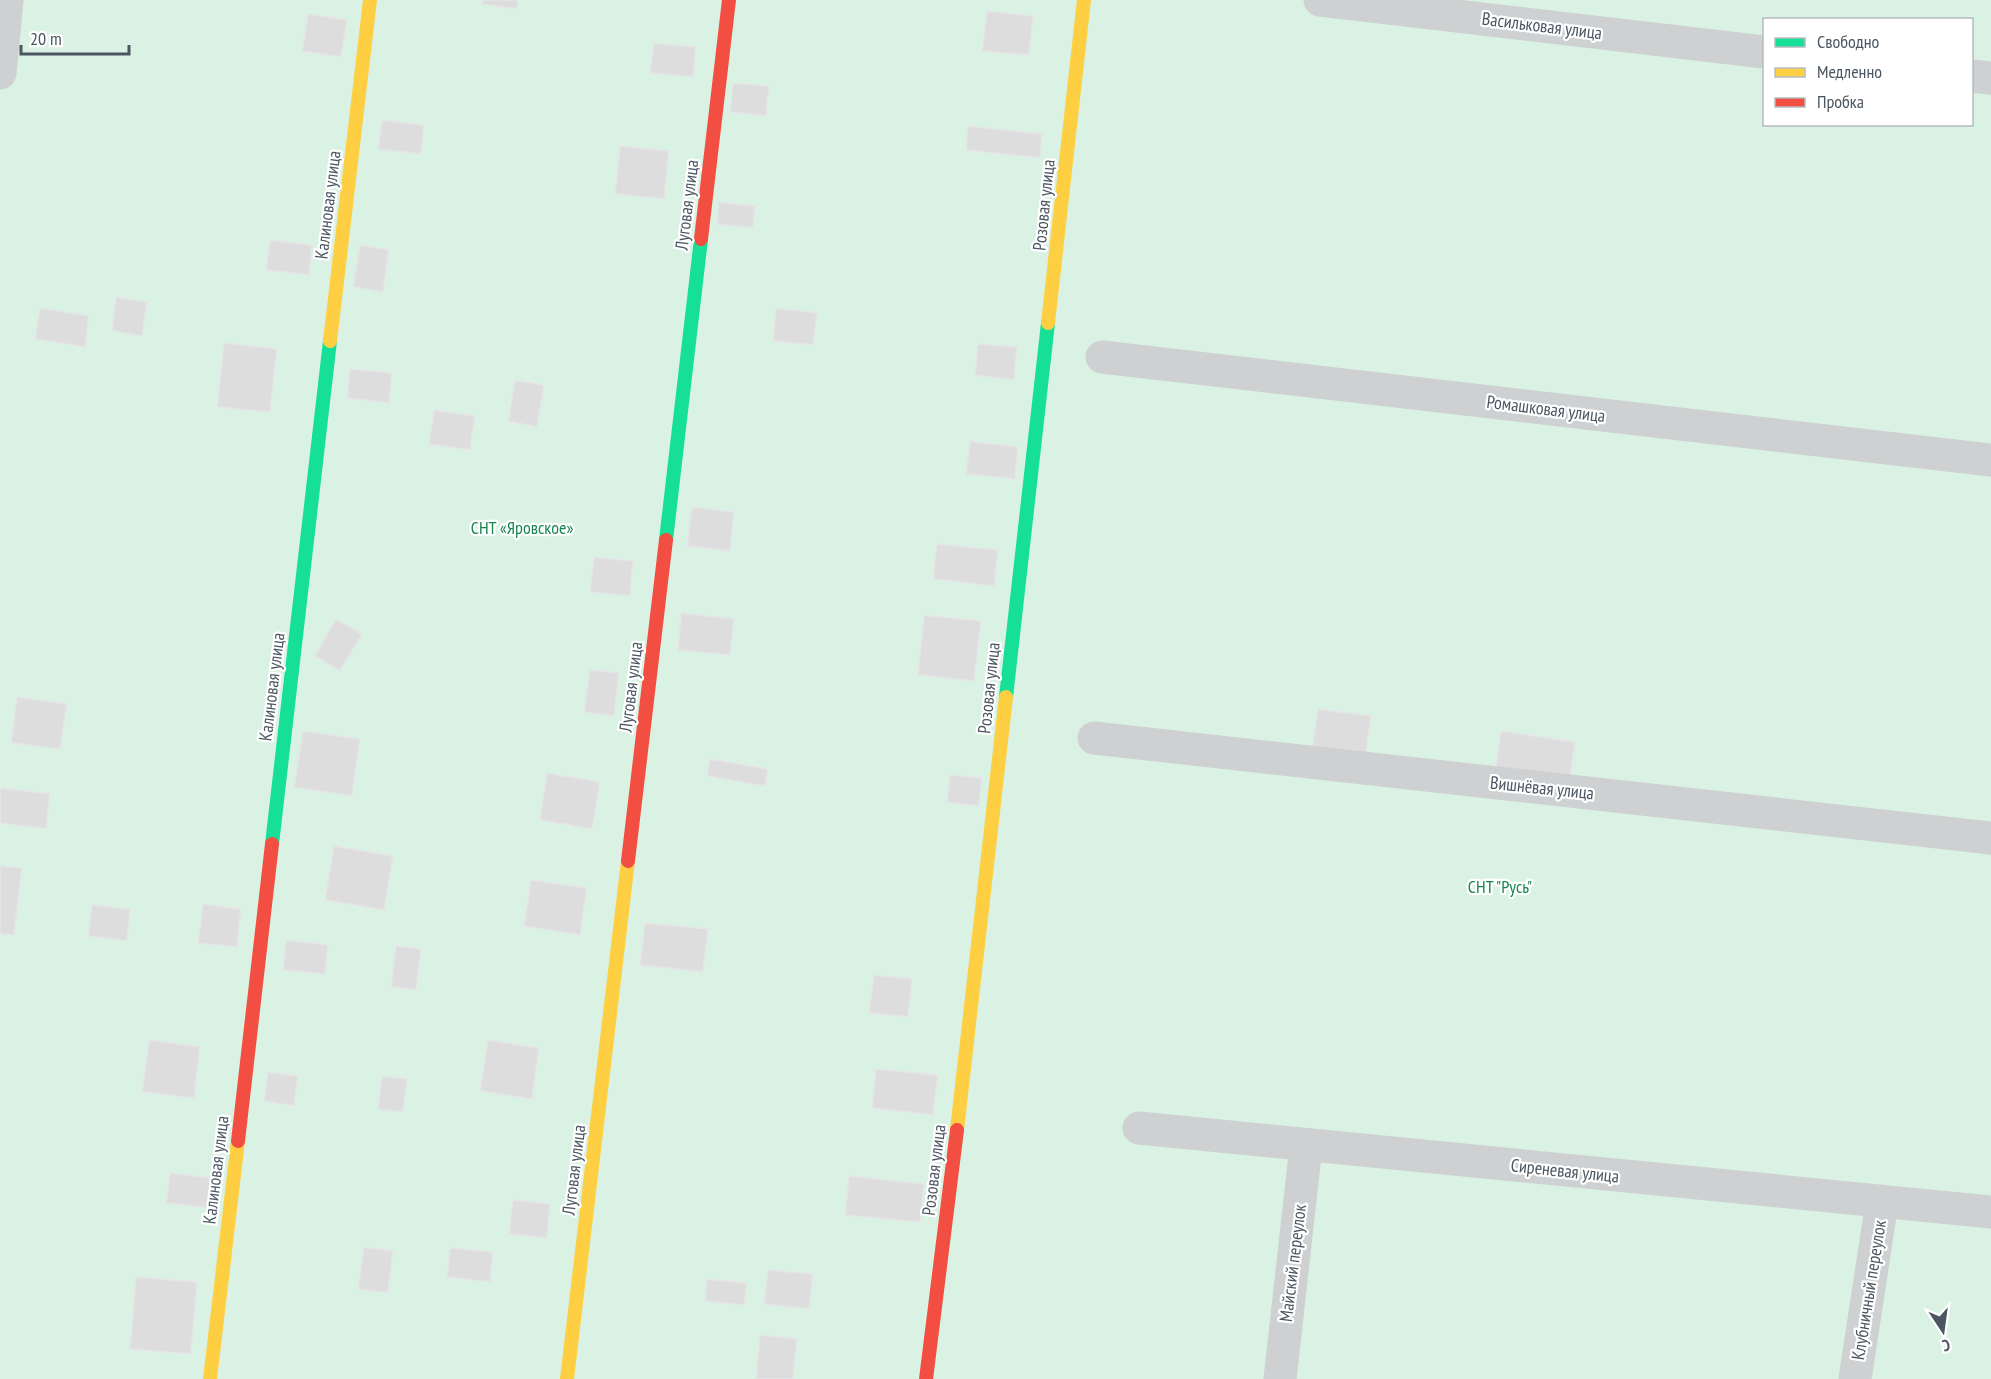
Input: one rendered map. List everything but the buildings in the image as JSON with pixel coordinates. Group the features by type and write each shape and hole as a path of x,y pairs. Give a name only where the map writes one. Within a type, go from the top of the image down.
{"street":[{"path":"0,74 7,0"},
{"name":"Калиновая улица","path":"210,1379 370,0"},
{"name":"Луговая улица","path":"567,1379 729,0"},
{"name":"Розовая улица","path":"926,1379 970,1021 1084,0"},
{"name":"Васильковая улица","path":"1320,0 1763,52"},
{"path":"1973,76 1991,78"},
{"name":"Ромашковая улица","path":"1102,357 1991,460"},
{"name":"Вишнёвая улица","path":"1094,738 1991,838"},
{"name":"Сиреневая улица","path":"1139,1128 1991,1212"},
{"name":"Майский переулок","path":"1280,1379 1306,1146"},
{"name":"Клубничный переулок","path":"1856,1379 1882,1202"}],"green space":[{"path":"0,0 1991,0 1991,1379 0,1379"}],"traffic: fast":[{"path":"666,540 701,239"},
{"path":"1006,697 1048,323"},
{"path":"272,844 330,341"}],"traffic: slow":[{"path":"330,341 370,0"},
{"path":"1048,323 1084,0"},
{"path":"957,1130 1006,697"},
{"path":"567,1379 628,861"},
{"path":"210,1379 238,1141"}],"traffic: jam":[{"path":"701,239 729,0"},
{"path":"628,861 666,540"},
{"path":"238,1141 272,844"},
{"path":"926,1379 957,1130"}],"park label":[{"name":"СНТ «Яровское»","path":"522,528"},
{"name":"СНТ \"Русь\"","path":"1500,887"}]}
